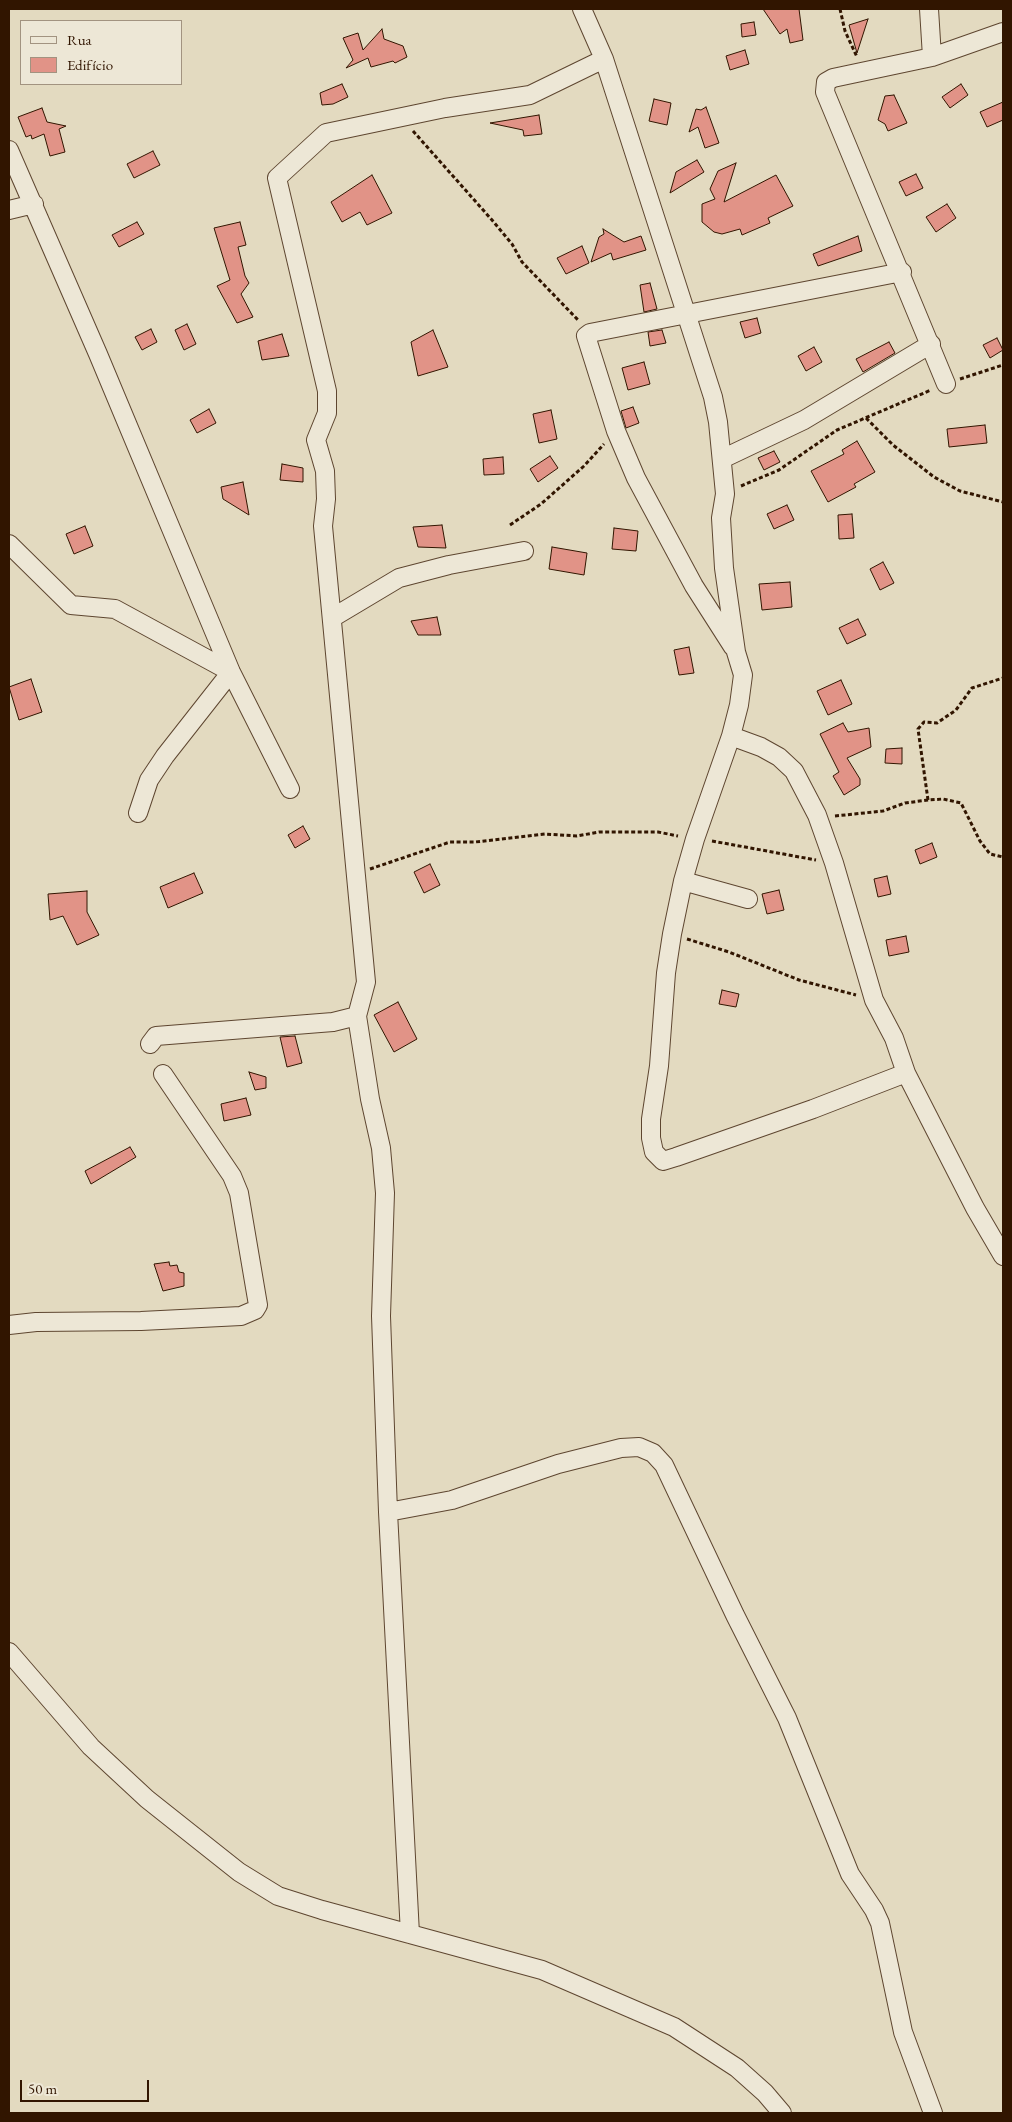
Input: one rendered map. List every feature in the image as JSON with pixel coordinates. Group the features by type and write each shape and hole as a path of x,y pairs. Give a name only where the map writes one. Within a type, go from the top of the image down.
{"street":[{"path":"582,9 604,59 713,397 725,494 722,518 723,552 736,652 743,675 739,705 731,736 695,839 683,881 672,934 666,972 659,1066 651,1119 651,1138 654,1152 663,1160 813,1109 906,1072"},
{"path":"929,9 932,57"},
{"path":"946,384 902,272 825,92 826,82 832,78 932,57 1003,32"},
{"path":"410,1934 388,1512 382,1316 385,1193 381,1148 370,1099 357,1016 366,982 366,957 355,876 323,526 326,499 325,471 316,440 327,413 327,391 278,178 326,133 530,95 604,59"},
{"path":"9,150 34,204 231,672 290,789"},
{"path":"9,210 34,204"},
{"path":"736,652 694,586 654,513 616,431 586,336 590,333 902,272"},
{"path":"722,459 804,420 931,344"},
{"path":"9,544 71,605 115,609 231,672"},
{"path":"332,618 399,578 449,565 524,551"},
{"path":"138,813 149,780 182,731 231,672"},
{"path":"731,736 761,747 779,757 794,770 817,815 834,863 874,1000 894,1038 906,1072 975,1208 1003,1256"},
{"path":"683,881 748,899"},
{"path":"150,1044 156,1036 333,1022 357,1016"},
{"path":"9,1325 36,1322 141,1321 241,1316 255,1310 258,1306 239,1193 232,1176 163,1074"},
{"path":"388,1512 452,1500 558,1464 621,1448 638,1447 653,1453 664,1465 734,1615 787,1718 850,1874 874,1910 880,1924 903,2032 933,2113"},
{"path":"9,1652 91,1747 147,1799 239,1872 278,1896 322,1910 542,1970 674,2027 737,2068 765,2093 782,2113"}],"path":[{"path":"840,9 845,31 865,71"},
{"path":"400,118 458,179 512,244 522,262 590,333"},
{"path":"725,494 779,470 838,430 946,384 1003,365"},
{"path":"866,418 893,445 934,478 960,491 1003,502"},
{"path":"510,526 535,509 584,466 616,431"},
{"path":"928,800 918,729 924,722 937,723 956,710 972,688 1003,678"},
{"path":"817,815 844,816 883,811 905,803 928,800 943,800 961,804 980,841 990,854 1003,858"},
{"path":"355,876 450,842 475,842 545,834 577,836 609,832 658,832 834,863"},
{"path":"672,934 728,952 799,980 874,1000"}],"building":[{"path":"763,9 799,9 803,40 790,43 787,29 780,34"},
{"path":"868,19 857,53 849,25"},
{"path":"754,22 756,35 742,37 741,24"},
{"path":"382,29 384,39 403,46 407,57 395,63 393,61 371,67 368,58 346,68 353,60 343,38 358,33 363,50"},
{"path":"745,50 749,64 730,70 726,56"},
{"path":"342,84 348,97 333,104 322,105 320,93"},
{"path":"961,84 968,95 950,108 942,97"},
{"path":"894,95 907,123 888,131 885,124 878,120 885,96"},
{"path":"654,99 671,103 667,125 649,121"},
{"path":"1003,102 1003,120 987,127 980,112"},
{"path":"706,107 719,143 705,148 698,127 689,132 696,109 701,110"},
{"path":"42,108 47,122 66,126 59,129 65,152 50,156 44,134 32,139 31,135 26,137 18,117"},
{"path":"539,115 542,134 524,136 523,130 490,123"},
{"path":"153,151 160,165 134,178 127,164"},
{"path":"697,160 704,172 670,193 676,172"},
{"path":"736,163 724,202 776,175 793,206 768,218 770,223 742,235 740,229 722,234 714,232 702,222 702,204 715,199 710,189 718,171"},
{"path":"916,174 923,188 906,196 899,182"},
{"path":"372,175 392,213 367,225 360,212 342,222 331,202"},
{"path":"947,204 956,218 936,232 926,217"},
{"path":"137,222 144,234 119,247 112,235"},
{"path":"240,222 246,245 238,247 245,276 249,283 241,294 253,317 237,323 217,286 230,280 214,228"},
{"path":"603,229 624,242 641,236 646,250 613,260 611,253 591,262 599,237 604,234"},
{"path":"858,236 862,251 818,266 813,254"},
{"path":"582,246 589,263 566,274 557,258"},
{"path":"650,283 657,309 644,312 640,285"},
{"path":"757,318 761,333 745,338 740,322"},
{"path":"187,324 196,344 184,350 175,330"},
{"path":"151,329 157,342 142,350 135,337"},
{"path":"433,330 448,367 418,376 411,342"},
{"path":"662,330 666,343 650,346 648,332"},
{"path":"282,334 289,356 262,360 258,341"},
{"path":"997,338 1003,350 990,358 983,345"},
{"path":"889,342 895,353 863,372 856,359"},
{"path":"814,347 822,362 806,371 798,356"},
{"path":"644,362 650,384 628,390 622,368"},
{"path":"633,407 639,423 626,428 621,411"},
{"path":"209,409 216,423 197,433 190,420"},
{"path":"551,410 557,439 539,443 533,414"},
{"path":"985,425 987,443 949,447 947,429"},
{"path":"857,441 875,472 854,484 856,487 828,502 811,471 844,454 842,450"},
{"path":"774,451 780,462 764,470 758,458"},
{"path":"550,456 558,468 538,482 530,469"},
{"path":"503,457 504,474 484,475 483,459"},
{"path":"282,464 303,468 303,482 280,480"},
{"path":"243,482 249,515 223,499 221,487"},
{"path":"787,505 794,520 774,529 767,514"},
{"path":"852,514 854,538 839,539 838,515"},
{"path":"442,525 446,548 418,547 413,527"},
{"path":"85,526 93,546 74,554 66,534"},
{"path":"614,528 638,531 636,551 612,549"},
{"path":"552,547 587,553 584,575 549,569"},
{"path":"883,562 894,583 880,590 870,569"},
{"path":"790,582 792,607 762,610 759,584"},
{"path":"437,617 441,635 418,635 411,621"},
{"path":"858,619 866,635 847,644 839,628"},
{"path":"689,647 694,673 679,675 674,650"},
{"path":"31,679 42,712 19,720 9,687"},
{"path":"841,680 852,704 828,715 817,691"},
{"path":"843,723 848,732 869,728 871,747 847,758 860,779 860,785 844,795 833,776 839,772 820,734"},
{"path":"902,748 902,764 885,763 886,749"},
{"path":"303,826 310,839 295,848 288,835"},
{"path":"932,843 937,857 920,864 915,850"},
{"path":"430,864 440,885 424,893 414,872"},
{"path":"194,873 203,893 168,908 160,887"},
{"path":"887,876 891,894 878,897 874,879"},
{"path":"779,890 784,910 767,914 762,894"},
{"path":"87,891 87,912 99,935 77,945 63,916 50,920 48,894"},
{"path":"906,936 909,952 889,956 886,940"},
{"path":"722,990 739,994 736,1007 719,1004"},
{"path":"398,1002 417,1039 394,1052 374,1015"},
{"path":"295,1036 302,1063 287,1067 280,1037"},
{"path":"249,1072 266,1077 266,1088 255,1090"},
{"path":"246,1098 251,1115 224,1121 221,1104"},
{"path":"130,1147 136,1157 91,1184 85,1171"},
{"path":"169,1262 170,1266 177,1265 179,1272 184,1273 184,1286 163,1291 154,1264"}]}
